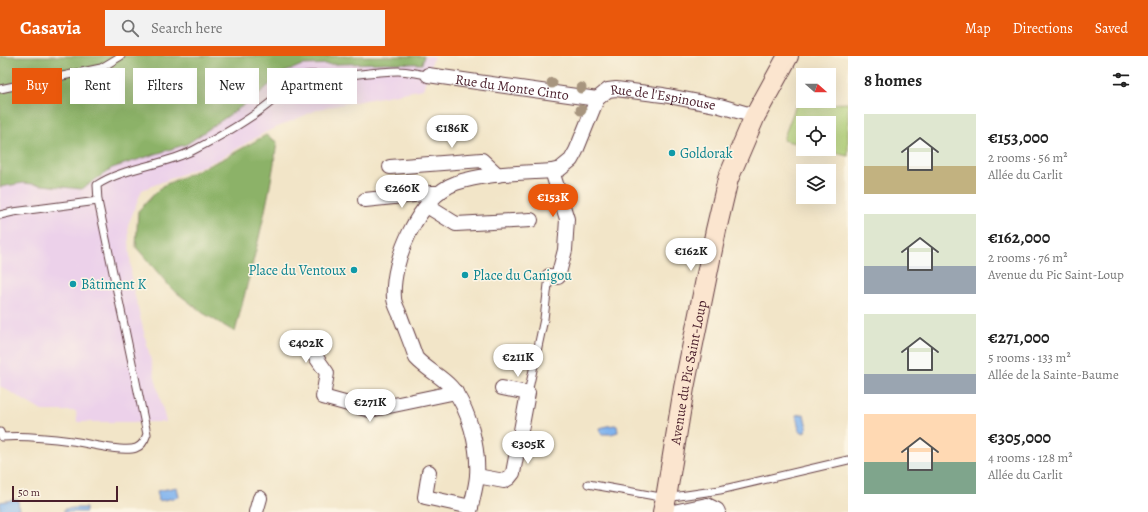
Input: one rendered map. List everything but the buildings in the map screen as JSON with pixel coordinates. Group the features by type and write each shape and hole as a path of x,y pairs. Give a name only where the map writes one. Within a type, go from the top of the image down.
{"main road":[{"name":"Avenue du Pic Saint-Loup","path":"667,507 684,388 716,230 728,179 755,116 788,56"}],"street":[{"name":"Rue du Monte Cinto","path":"428,75 597,99"},
{"name":"Rue de l'Espinouse","path":"470,509 477,476 476,457 468,419 456,392 416,358 394,298 396,272 406,237 427,206 439,193 454,183 474,178 552,171 560,168 571,160 597,99 608,90 616,89 639,91 720,106 755,116"},
{"path":"390,167 482,160 498,175"},
{"path":"549,276 558,277 565,250 567,219 552,171"},
{"path":"365,200 439,193"},
{"path":"427,206 456,224 531,220"},
{"path":"306,343 327,373 323,397 370,410 456,392"},
{"path":"477,476 504,481 512,474 528,393 502,388"},
{"path":"429,472 425,497 470,509"},
{"path":"256,512 260,498"},
{"path":"667,507 707,505 718,512"}],"lane":[{"path":"0,89 101,68 121,56"},
{"path":"1,435 72,441 123,450 136,448 143,443 147,434 98,201 97,185 112,176 169,160 193,150 247,120 273,101 294,78 304,76 337,76 394,71 428,75"},
{"path":"0,215 98,201"},
{"path":"528,393 544,319 549,276"},
{"path":"588,484 667,507 720,490 848,460"}],"shaded area":[{"path":"0,56 434,56 423,89 357,102 357,68 267,68 267,104 345,104 319,109 264,133 219,159 142,190 128,225 132,284 166,422 77,422 76,411 42,411 0,386"}],"green space":[{"path":"0,56 424,56 422,64 385,63 302,65 295,68 267,68 267,87 259,94 259,68 205,68 205,104 245,104 187,144 112,168 82,189 23,183 0,187"},
{"path":"836,103 848,103 848,156 836,153 836,116 796,116 796,143 783,140 796,105 796,108 836,108"},
{"path":"266,135 277,142 274,166 259,237 235,332 203,313 172,289 136,247 138,211 162,186 223,159"}],"water":[{"path":"804,414 807,428 804,433 799,430 796,415"},
{"path":"615,425 617,426 618,432 601,434 600,428"},
{"path":"177,487 179,497 159,501 157,491"},
{"path":"18,499 19,510 0,512 0,502"},
{"path":"86,508 86,512 64,512 64,509"}],"place":[{"name":"Goldorak","path":"672,153"},
{"name":"Place du Ventoux","path":"354,270"},
{"name":"Place du Canigou","path":"465,275"},
{"name":"Bâtiment K","path":"73,284"}]}
